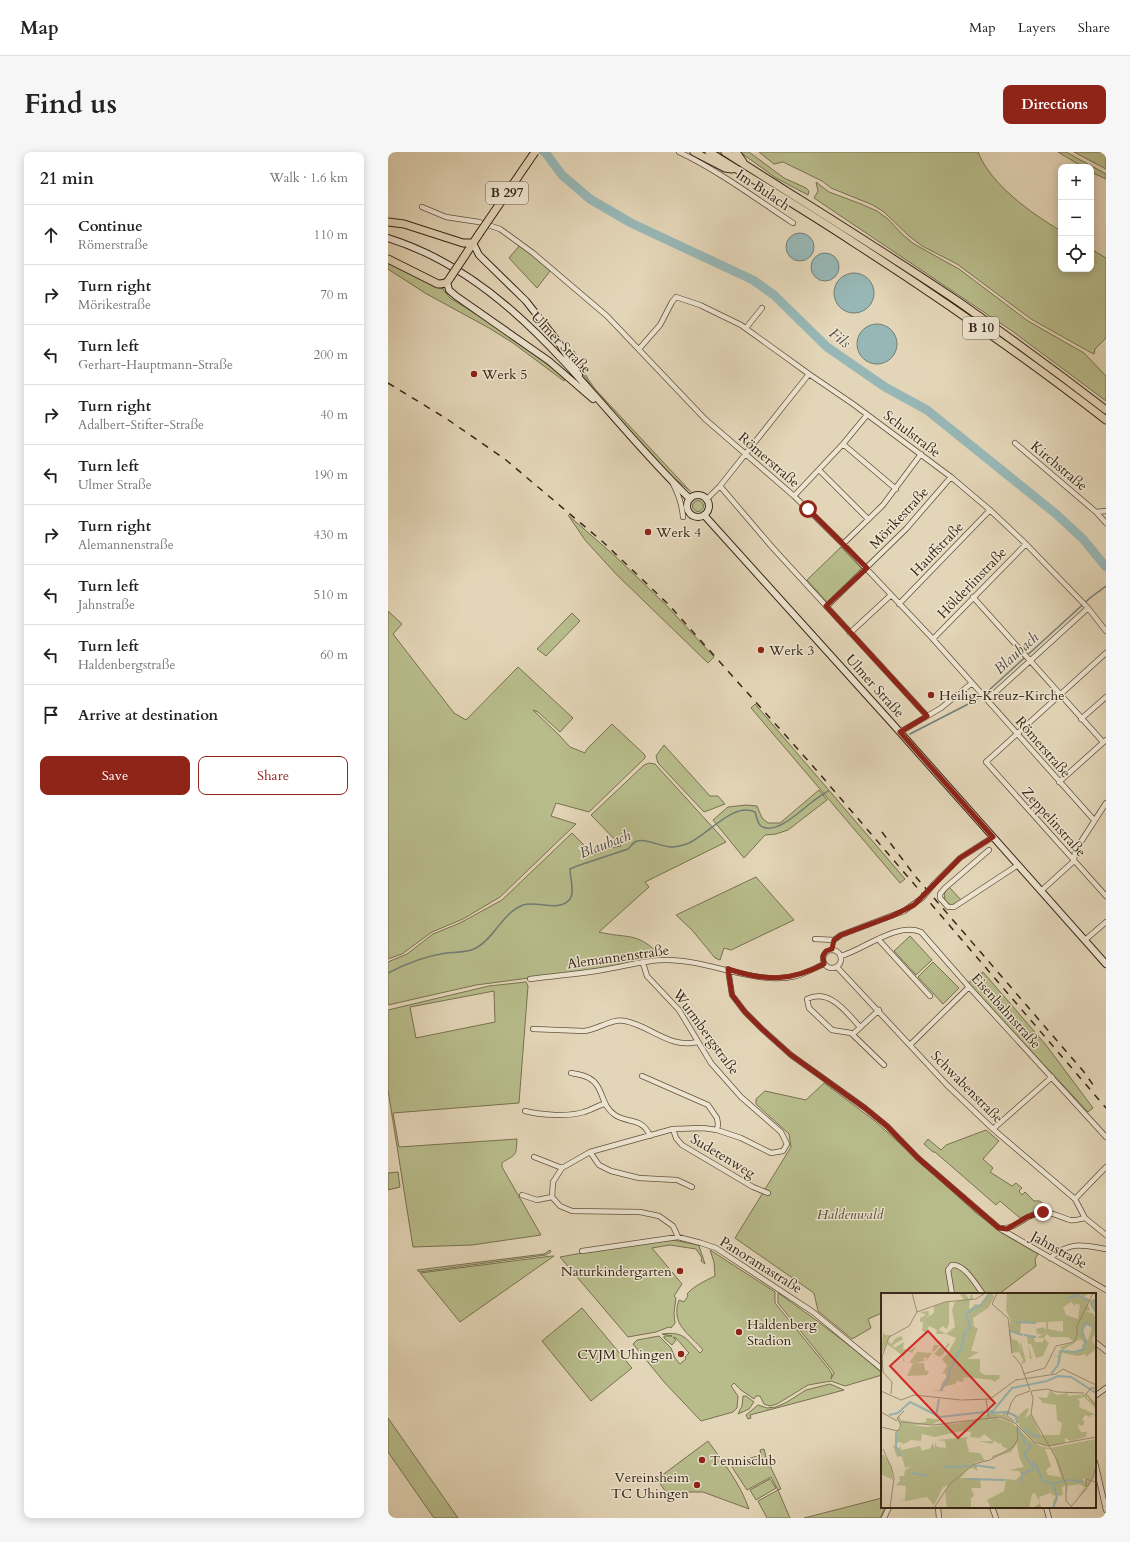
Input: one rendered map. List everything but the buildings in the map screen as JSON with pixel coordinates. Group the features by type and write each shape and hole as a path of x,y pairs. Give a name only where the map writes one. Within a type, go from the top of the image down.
{"main road":[{"name":"B 297","path":"449,280 535,152"},
{"name":"B 10","path":"694,152 726,168 740,171"},
{"name":"B 10","path":"709,152 852,241 956,310 1029,362 1106,420"},
{"name":"B 10","path":"724,152 874,246 959,302 1027,350 1106,410"},
{"path":"736,152 744,164"},
{"path":"388,222 404,224 464,243 473,243 479,255 526,300 559,343 576,368 583,382"},
{"name":"Ulmer Straße","path":"388,238 402,242 443,261 487,290 511,309 556,353 690,499 687,507 690,513 696,516 704,515 900,732 1106,964"},
{"path":"388,259 433,282 444,284 449,280"},
{"path":"449,280 449,290 456,296 549,361 573,380 589,396 604,406"},
{"path":"690,499 697,495 706,500 708,508 704,515"}],"street":[{"name":"Im Bulach","path":"678,152 694,159 733,182 793,223"},
{"name":"Römerstraße","path":"422,207 446,217 479,222 500,229 533,253 607,316 705,420 794,496 867,568 933,639 1094,820"},
{"name":"Schulstraße","path":"639,349 660,325 674,298 676,297 700,305 746,328 951,477 990,510 1026,544 1085,605 1106,631"},
{"path":"746,328 762,308"},
{"path":"706,500 720,486 809,374"},
{"path":"794,496 843,444 867,415"},
{"path":"843,444 896,489"},
{"name":"Kirchstraße","path":"1015,444 1096,512 1106,523"},
{"path":"843,544 883,505 921,454"},
{"path":"819,470 868,519"},
{"name":"Mörikestraße","path":"826,606 906,529 951,477"},
{"path":"671,480 682,504 683,517"},
{"path":"720,486 772,547 927,716"},
{"name":"Hauffstraße","path":"900,604 990,510"},
{"path":"1096,512 1106,511"},
{"name":"Hölderlinstraße","path":"933,639 1026,544"},
{"path":"850,632 891,595"},
{"path":"973,597 1081,719 1104,741 1059,782"},
{"path":"986,699 1027,658 1085,605"},
{"path":"1017,734 1106,653"},
{"path":"900,732 942,708 972,683"},
{"path":"1081,719 1106,697"},
{"name":"Zeppelinstraße","path":"1017,734 986,762 1106,896"},
{"path":"1041,891 1074,861 1075,851 1106,803"},
{"path":"815,939 834,940 841,935 904,911 922,898 960,858 993,837"},
{"path":"989,850 940,894 940,898 948,907 954,907 1018,865"},
{"path":"1085,940 1106,922"},
{"name":"Eisenbahnstraße","path":"878,939 902,930 916,930 921,932 969,987 1106,1137"},
{"path":"841,956 878,939 930,996"},
{"path":"832,949 834,940"},
{"path":"832,949 837,951 841,956 841,962 837,967 828,967 824,964 824,953 832,949"},
{"name":"Alemannenstraße","path":"530,979 601,971 662,960 679,960 772,978 804,974 824,964"},
{"name":"Wurmbergstraße","path":"562,1168 590,1152 673,1129 703,1128 717,1130 741,1138 771,1153 783,1151 787,1144 782,1132 741,1097 712,1063 697,1042 679,1010 647,976 643,963"},
{"name":"Schwabenstraße","path":"837,967 944,1081 993,1130 1075,1199 1085,1218"},
{"name":"Jahnstraße","path":"728,969 732,995 745,1012 791,1055 865,1108 887,1126 918,1158 999,1228 1106,1290"},
{"path":"910,1045 969,987"},
{"path":"860,1027 841,1007 828,998 811,997 807,999 809,1008 832,1030 853,1034 884,1065"},
{"path":"853,1034 879,1010"},
{"path":"533,1029 591,1031 611,1023 624,1021 655,1033 677,1044 697,1042"},
{"path":"572,1073 589,1077 600,1090 604,1104 616,1116 641,1124 647,1128 650,1136"},
{"path":"642,1076 708,1105 717,1118 717,1130"},
{"path":"993,1130 1052,1077"},
{"path":"525,1111 533,1113 571,1115 584,1112 604,1104"},
{"name":"Sudetenweg","path":"673,1129 676,1138 682,1145 768,1193"},
{"path":"590,1152 599,1165 611,1171 639,1178 677,1180 692,1187"},
{"path":"534,1157 562,1168 553,1182 552,1198 560,1206 572,1211 640,1212 659,1216 673,1226 678,1237"},
{"path":"1075,1199 1106,1168"},
{"path":"522,1195 538,1200 552,1198"},
{"path":"999,1228 1007,1229 1027,1217 1043,1212 1059,1215 1070,1220 1085,1218 1106,1235"},
{"name":"Panoramastraße","path":"582,1251 678,1237 708,1245 722,1252 813,1312 881,1368"},
{"path":"1050,1258 1061,1249 1071,1246 1106,1250"},
{"path":"952,1293 948,1270 952,1265 956,1265 964,1270 982,1293"},
{"path":"1096,1343 1106,1352"},
{"path":"1096,1395 1106,1388"},
{"path":"1096,1466 1106,1510"},
{"path":"884,1518 889,1508"},
{"path":"938,1508 939,1518"},
{"path":"992,1508 996,1518"},
{"path":"1046,1508 1049,1518"}],"green space":[{"path":"714,152 719,152 886,257 885,259"},
{"path":"740,152 749,152 784,178 806,188 809,191 808,195 776,178"},
{"path":"759,152 978,152 992,176 1002,187 1025,207 1058,229 1058,272 1094,272 1094,251 1106,258 1106,338 1095,349 1094,354 1088,351 1031,319 957,264 922,246 909,236 884,212 873,205 831,188 822,181 783,162 774,164"},
{"path":"1058,152 1066,152 1088,164 1078,164"},
{"path":"1074,152 1106,152 1106,169"},
{"path":"1094,167 1106,174 1106,179 1094,173"},
{"path":"816,182 829,192 877,211 888,219 914,244 959,269 1028,321 1084,353 1106,376 1106,401 1012,331 814,198 818,191"},
{"path":"520,245 550,271 537,288 509,258"},
{"path":"388,262 435,287 442,288 450,298 492,324 566,378 564,381 513,343 425,293 388,269"},
{"path":"977,318 1106,413 1106,415 976,319"},
{"path":"574,351 588,379 595,389 691,492 673,477 596,393 569,354"},
{"path":"698,500 702,502 704,506 702,510 698,512 694,510 692,506 694,502"},
{"path":"568,515 616,557 666,605 714,657 708,663 616,574 585,540"},
{"path":"841,547 862,569 827,602 807,580"},
{"path":"388,611 402,624 393,634 454,713 466,720 518,667 573,718 560,732 538,712 533,710 570,747 585,753 587,749 612,724 645,755 645,758 589,812 556,803 551,816 576,824 500,897 463,919 432,932 402,954 388,959"},
{"path":"572,613 580,621 546,656 537,649"},
{"path":"755,704 905,879 900,883 751,708"},
{"path":"664,745 710,796 718,796 725,804 704,812 658,763 656,756"},
{"path":"649,763 655,764 726,842 645,882 649,887 599,932 638,939 652,947 660,955 649,956 648,960 597,969 476,985 388,1005 388,962 407,954 433,934 460,923 502,900 572,833 594,855 610,848 621,846 591,815 644,765"},
{"path":"819,790 827,800 788,830 776,834 765,835 744,858 713,820 728,807 746,805 757,806 762,818 768,823 780,823"},
{"path":"756,877 794,920 731,950 724,948 720,960 715,958 692,930 676,915"},
{"path":"949,887 962,901 952,905 945,900 944,894"},
{"path":"910,936 932,960 916,975 894,951"},
{"path":"933,962 959,988 943,1004 918,977"},
{"path":"983,972 1046,1045 1093,1108 1088,1112 968,983"},
{"path":"526,982 528,986 519,1103 393,1113 399,1147 517,1139 516,1152 513,1156 502,1163 502,1167 541,1235 472,1245 413,1247 388,1090 388,1010 489,986","holes":["494,991 495,1022 416,1038 410,1007"]},
{"name":"Haldenwald","path":"824,1083 875,1121 975,1212 1002,1233 1038,1254 1035,1259 1036,1266 1000,1293 881,1293 881,1313 868,1319 871,1328 852,1339 818,1311 814,1293 735,1238 791,1147 789,1134 756,1104 756,1099 765,1091 806,1100"},
{"path":"986,1130 999,1141 983,1159 993,1168 990,1172 1012,1186 1016,1183 1022,1188 1019,1191 1022,1195 1025,1192 1034,1201 1040,1201 1050,1211 1037,1211 1020,1218 1000,1201 996,1205 924,1144 928,1139 941,1150 946,1145"},
{"path":"398,1172 400,1187 388,1190 388,1173"},
{"path":"673,1240 698,1245 705,1264 701,1261 702,1258 696,1249 670,1245 652,1248 682,1284 674,1296 676,1298 674,1313 675,1323 671,1328 669,1327 656,1332 628,1337 560,1257 609,1248"},
{"path":"550,1250 551,1252 546,1255 419,1272 417,1270 544,1254"},
{"path":"710,1250 775,1292 775,1303 828,1368 832,1374 831,1379 834,1373 778,1303 778,1293 870,1362 881,1372 881,1375 845,1386 831,1381 808,1385 777,1404 770,1406 764,1404 760,1396 756,1396 754,1399 734,1383 731,1386 738,1396 737,1408 733,1412 701,1421 665,1383 633,1344 637,1340 659,1336 671,1348 675,1358 680,1364 686,1359 685,1357 689,1353 676,1338 673,1337 676,1340 672,1345 664,1338 664,1336 672,1336 662,1334 669,1333 680,1335 688,1340 700,1353 703,1350 687,1334 679,1323 677,1309 679,1300 684,1302 688,1296 687,1294 693,1288 715,1276 714,1262"},
{"path":"554,1256 460,1322 420,1273"},
{"path":"582,1308 632,1368 591,1401 542,1341"},
{"path":"830,1384 844,1390 750,1415 751,1418 748,1419 746,1415 758,1405 767,1408 776,1407 806,1390"},
{"path":"743,1396 746,1396 754,1402 749,1409 738,1414 742,1406"},
{"path":"388,1418 458,1518 434,1518 388,1452"},
{"name":"Tennisclub","path":"708,1441 741,1490 749,1509 703,1492 685,1492 670,1498 657,1479"},
{"path":"764,1449 766,1457 781,1489 778,1490 771,1477 747,1490 730,1464 761,1455 760,1450"},
{"path":"770,1479 776,1488 756,1500 750,1490"},
{"path":"778,1490 790,1518 767,1518 758,1501"},
{"path":"881,1498 881,1508 885,1508 880,1518 804,1518"}],"water":[{"path":"800,233 810,237 814,247 810,257 800,261 790,257 786,247 790,237"},
{"path":"825,253 835,257 839,267 835,277 825,281 815,277 811,267 815,257"},
{"path":"854,273 865,276 871,282 874,293 871,304 865,310 854,313 843,310 837,304 834,293 837,282 843,276"},
{"path":"877,324 885,326 891,330 895,336 897,344 895,352 891,358 885,362 877,364 869,362 863,358 859,352 857,344 859,336 863,330 869,326"}],"waterway":[{"name":"Fils","path":"541,152 550,158"},
{"name":"Fils","path":"545,152 562,175 590,199 631,223 753,280 774,295 827,347 885,387 927,410 1056,514 1083,539 1106,567"},
{"name":"Blaubach","path":"910,734 976,700 987,692 1090,598 1106,586"},
{"name":"Blaubach","path":"388,973 431,956 473,950 483,944 509,914 523,905 535,904 554,906 565,903 570,899 572,893 570,869 628,849 635,842 648,841 667,847 675,847 697,839 721,820 730,815 738,811 747,810 755,812 761,826 774,828 788,821 828,791"}],"railway":[{"path":"388,383 447,419 506,460 603,542 668,604 812,765 1106,1108"},
{"path":"882,832 915,876 1084,1072 1096,1089"}],"place":[{"name":"Werk 5","path":"474,374"},
{"name":"Werk 4","path":"648,532"},
{"name":"Werk 3","path":"761,650"},
{"name":"Heilig-Kreuz-Kirche","path":"931,695"},
{"name":"Naturkindergarten","path":"680,1271"},
{"name":"Haldenberg Stadion","path":"739,1332"},
{"name":"CVJM Uhingen","path":"681,1354"},
{"name":"Tennisclub","path":"702,1460"},
{"name":"Vereinsheim TC Uhingen","path":"697,1485"}],"route":[{"path":"808,509 867,568 826,606 927,716 900,732 993,837 960,858 914,905 901,913 841,935 834,940 832,949 824,953 824,964 804,974 772,978 728,969 732,995 745,1012 791,1055 865,1108 887,1126 918,1158 999,1228 1007,1229 1027,1217 1043,1212"}]}
